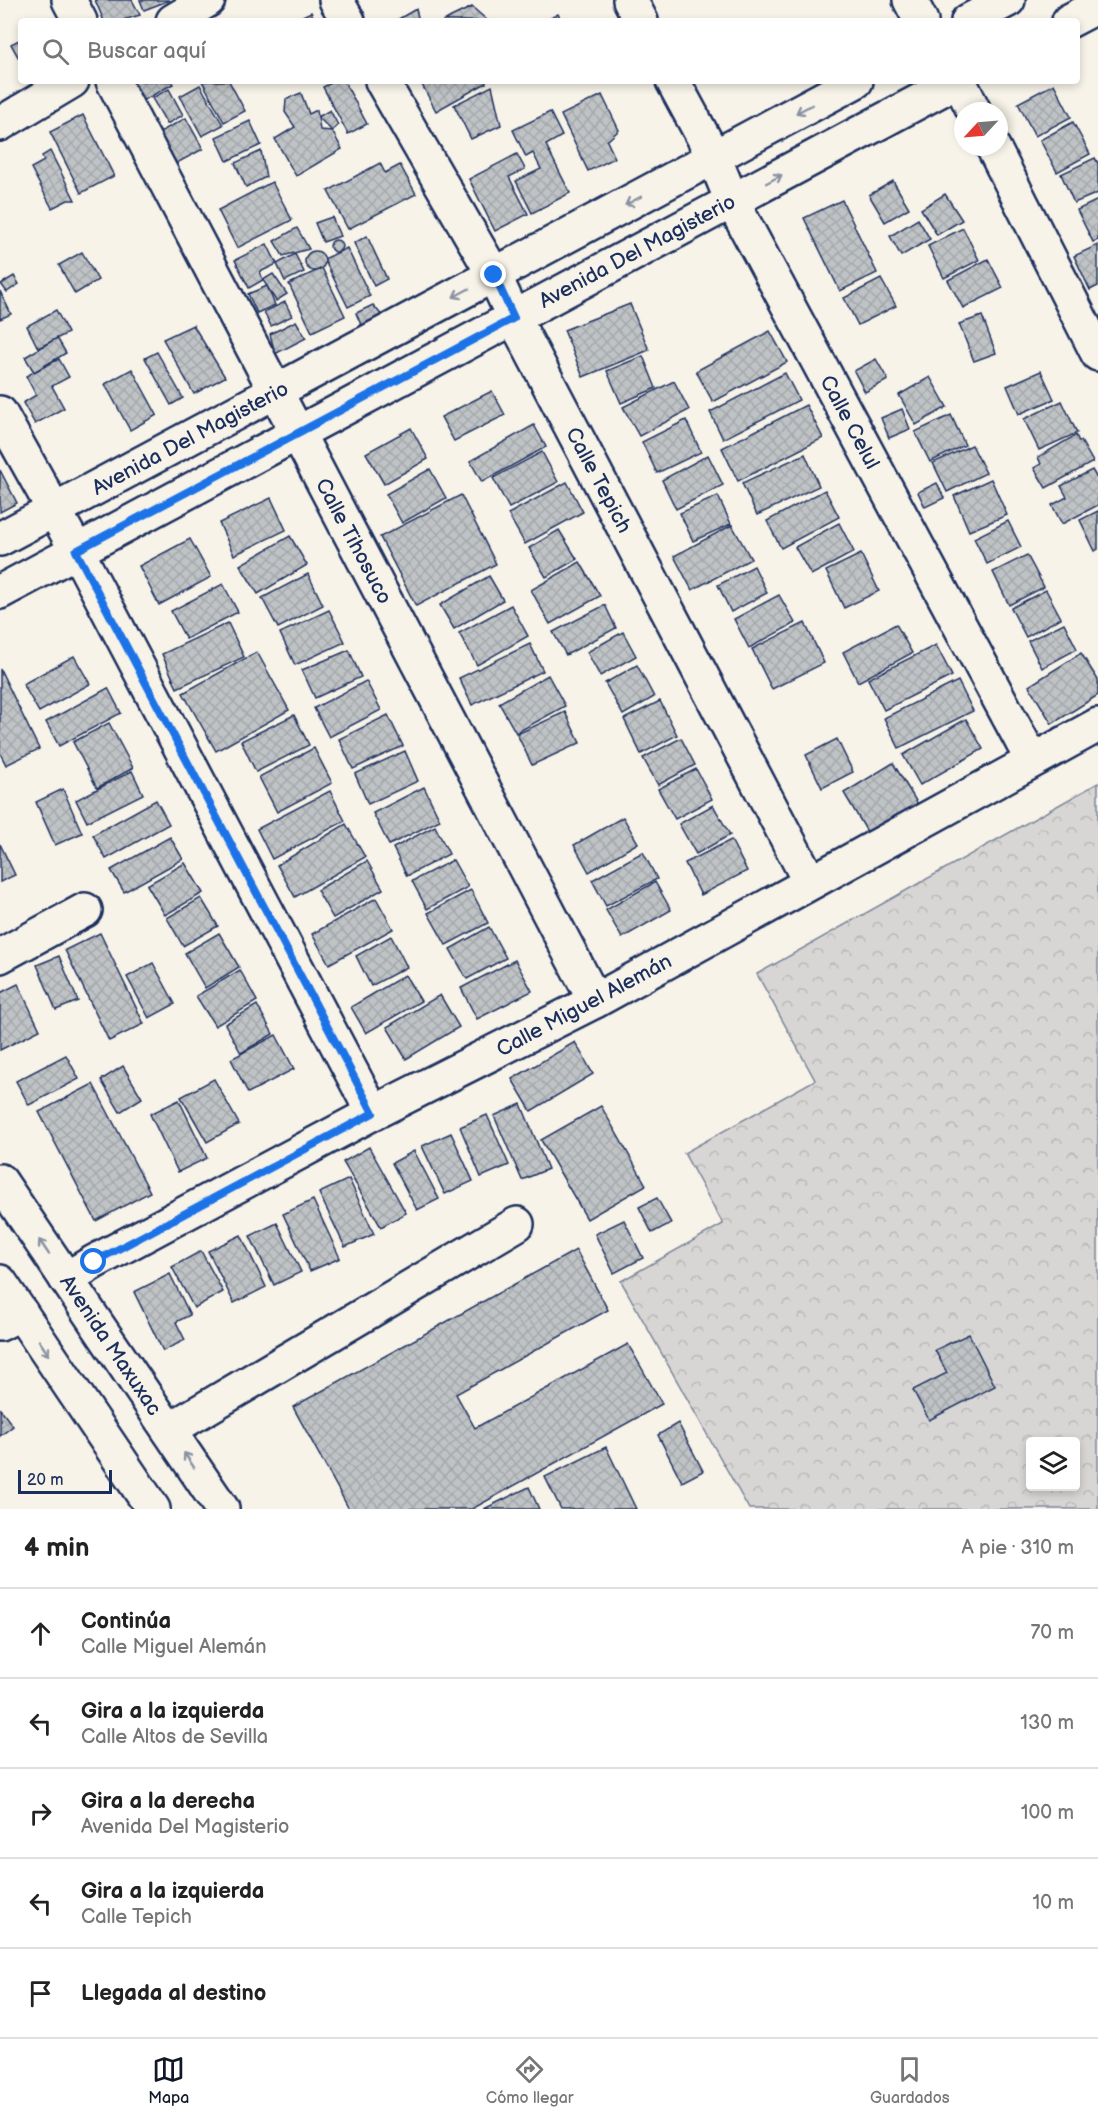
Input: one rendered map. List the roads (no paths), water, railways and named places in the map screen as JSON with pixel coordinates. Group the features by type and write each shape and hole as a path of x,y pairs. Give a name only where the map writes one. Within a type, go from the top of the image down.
{"street":[{"path":"69,0 78,18"},
{"path":"178,18 208,0"},
{"path":"336,0 346,18"},
{"path":"630,0 639,18"},
{"path":"910,0 919,18"},
{"path":"974,18 1008,0"},
{"path":"1075,18 1098,6"},
{"path":"0,124 67,84"},
{"name":"Calle Tihosuco","path":"115,84 595,1001"},
{"name":"Calle Tepich","path":"384,84 494,275 514,318 810,882"},
{"name":"Calle Celul","path":"675,84 714,157 732,201 1032,760"},
{"name":"Avenida Del Magisterio","path":"0,539 850,84"},
{"name":"Avenida Del Magisterio","path":"0,592 952,84"},
{"path":"960,84 969,102"},
{"path":"998,156 1098,354"},
{"path":"0,413 76,551 373,1113"},
{"name":"Calle Miguel Alemán","path":"66,1279 373,1113 595,1001 1098,725"},
{"path":"0,956 85,910"},
{"name":"Avenida Maxuxac","path":"0,1181 222,1509"},
{"path":"169,1430 517,1224"},
{"path":"0,1282 10,1318 153,1509"}]}
